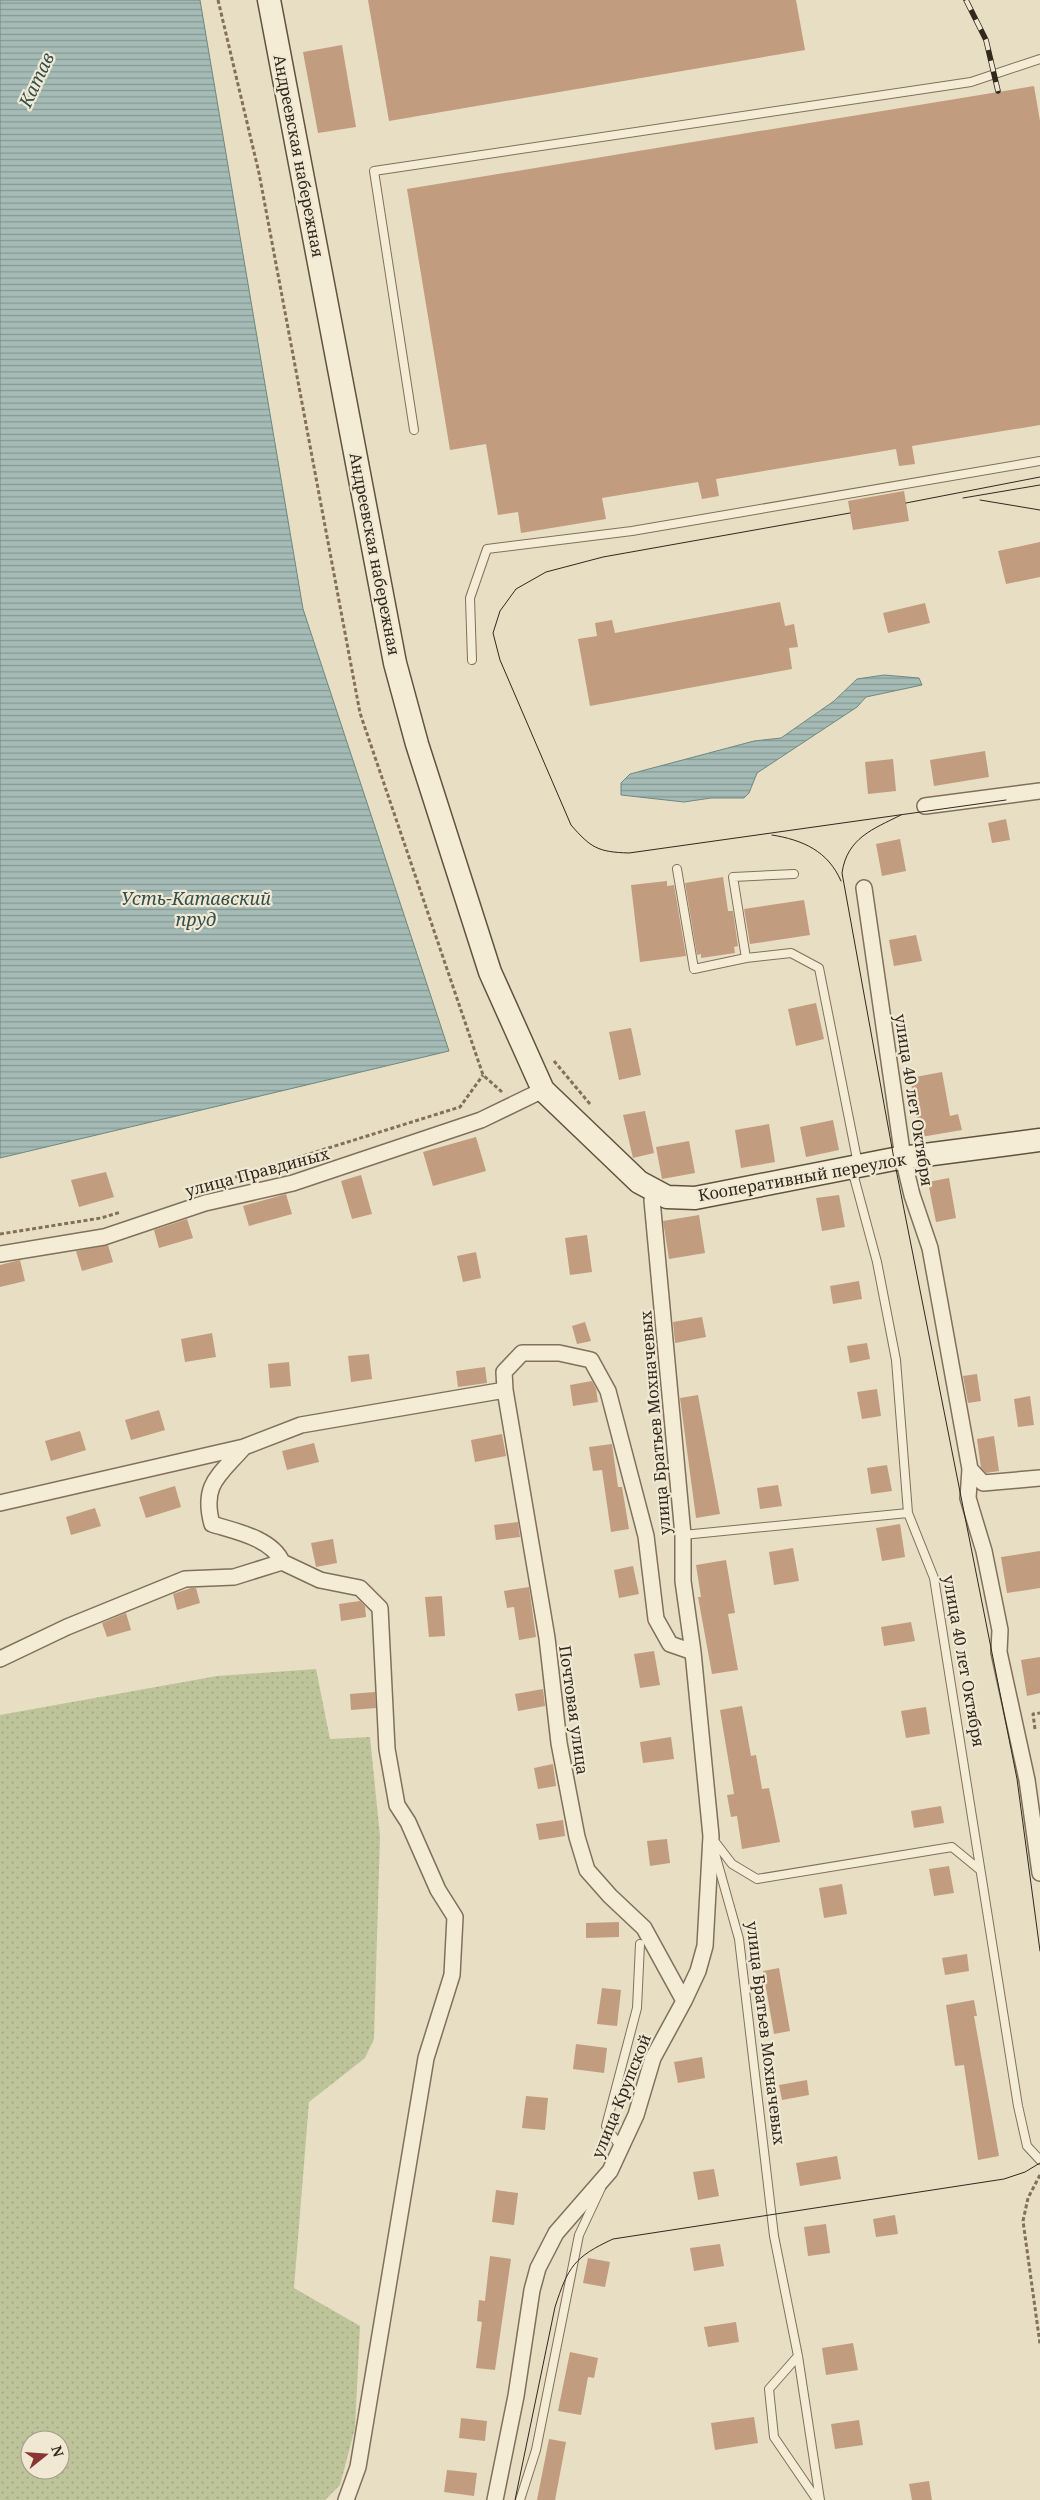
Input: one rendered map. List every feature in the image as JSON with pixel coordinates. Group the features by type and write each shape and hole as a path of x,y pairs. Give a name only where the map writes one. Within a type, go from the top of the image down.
{"main road":[{"name":"Андреевская набережная","path":"269,0 395,663 417,744 490,972 543,1090"},
{"name":"Кооперативный переулок","path":"543,1090 639,1182 666,1197 695,1198 903,1158 1040,1140"}],"street":[{"path":"925,806 1040,791"},
{"name":"улица 40 лет Октября","path":"864,888 903,1158 912,1195 930,1248 970,1469 968,1498 984,1551 1000,1630 999,1652 1026,1780 1040,1873"},
{"name":"улица Правдиных","path":"0,1254 104,1237 206,1202 293,1183 481,1120 543,1090"},
{"name":"улица Братьев Мохначевых","path":"655,1191 652,1200 683,1535 684,1582 694,1652 710,1836"},
{"name":"Почтовая улица","path":"684,2002 644,1928 610,1896 587,1870 577,1837 559,1743 547,1638 505,1390 504,1372 522,1353 559,1353 591,1360 608,1391 646,1536 656,1619 670,1644 694,1652"},
{"path":"0,1503 244,1447 301,1424 505,1390"},
{"path":"244,1447 211,1485 207,1506 212,1524 255,1539 278,1552 282,1562"},
{"path":"970,1469 983,1483 1040,1478"},
{"path":"0,1659 76,1624 185,1579 234,1577 282,1562 320,1580 360,1588 380,1608 387,1749 397,1805 408,1822 438,1890 455,1917 452,1975 426,2058 358,2467 346,2500"},
{"name":"улица Крупской","path":"495,2500 516,2396 532,2290 538,2268 556,2233 610,2171 636,2115 653,2058 684,2002 698,1971 705,1946 710,1836"}],"lane":[{"path":"414,430 374,171 971,82 1040,59"},
{"path":"472,660 470,598 487,549 632,531 1040,460"},
{"path":"677,869 694,969 746,958 733,877 794,874"},
{"name":"улица 40 лет Октября","path":"746,958 791,953 819,968 854,1177 877,1262 896,1360 908,1512 934,1578 1018,2106 1027,2146 1040,2160"},
{"path":"683,1535 908,1512"},
{"path":"710,1836 732,1864 757,1879 952,1847 980,1870"},
{"name":"улица Братьев Мохначевых","path":"710,1836 739,1939 774,2236 798,2356 818,2500"},
{"path":"621,2148 606,2126 637,2008 640,1944"},
{"path":"520,2500 536,2450 579,2235 610,2171"},
{"path":"798,2356 769,2390 774,2437 818,2500"}],"path":[{"path":"552,1060 592,1107"},
{"path":"220,1182 460,1107 484,1074"},
{"path":"0,1234 101,1218 128,1210"},
{"path":"1033,1714 1040,1713"},
{"path":"1040,2175 1028,2198 1023,2221 1040,2344"}],"green space":[{"path":"316,1669 330,1739 370,1737 380,1836 374,2039 365,2058 309,2102 294,2288 360,2326 355,2428 340,2485 325,2500 0,2500 0,1715 217,1676"}],"water":[{"name":"Усть-Катавский пруд","path":"0,0 200,0 303,609 449,1051 0,1158"},
{"path":"884,675 919,678 922,685 866,697 857,707 757,773 749,793 744,798 711,798 684,802 621,795 621,783 630,774 754,741 781,738 834,701 857,679"}],"building":[{"path":"368,0 796,0 805,50 389,121"},
{"path":"342,45 356,127 318,133 303,52"},
{"path":"1034,86 1040,121 1040,425 912,446 915,464 899,466 896,449 716,479 719,496 702,499 698,482 602,498 606,519 521,533 518,512 498,515 486,444 450,450 407,189"},
{"path":"904,491 909,521 853,530 848,501"},
{"path":"1040,542 1040,577 1006,584 998,551"},
{"path":"780,602 785,626 794,624 798,647 789,648 792,669 590,706 578,639 597,636 595,623 612,620 615,633"},
{"path":"925,603 930,623 888,633 883,613"},
{"path":"985,751 989,777 934,786 930,760"},
{"path":"893,759 896,791 868,794 865,762"},
{"path":"1006,819 1010,840 992,843 988,823"},
{"path":"900,839 906,871 882,876 876,844"},
{"path":"723,877 728,911 733,911 738,946 734,947 735,953 701,958 701,954 697,955 685,883"},
{"path":"667,881 667,886 674,885 686,956 640,962 631,885"},
{"path":"804,900 810,935 750,944 744,909"},
{"path":"916,935 922,961 894,966 889,940"},
{"path":"816,1003 824,1039 796,1046 788,1009"},
{"path":"631,1028 641,1075 619,1080 609,1032"},
{"path":"942,1072 950,1116 958,1114 962,1130 921,1137 910,1078"},
{"path":"645,1111 654,1153 633,1158 623,1115"},
{"path":"833,1120 839,1150 806,1157 800,1127"},
{"path":"769,1124 775,1162 741,1168 735,1130"},
{"path":"476,1137 486,1171 433,1186 423,1152"},
{"path":"689,1141 695,1173 662,1179 656,1147"},
{"path":"106,1172 114,1197 79,1207 71,1180"},
{"path":"361,1175 372,1214 352,1219 341,1181"},
{"path":"949,1178 956,1218 936,1222 928,1182"},
{"path":"286,1194 292,1214 249,1226 243,1206"},
{"path":"839,1195 845,1227 822,1231 816,1198"},
{"path":"699,1215 705,1253 669,1259 663,1221"},
{"path":"187,1219 193,1238 159,1248 154,1230"},
{"path":"587,1235 592,1272 570,1275 565,1238"},
{"path":"108,1245 113,1262 82,1271 76,1251"},
{"path":"476,1252 481,1278 463,1282 457,1256"},
{"path":"20,1260 25,1281 0,1287 0,1265"},
{"path":"859,1281 862,1299 833,1304 830,1286"},
{"path":"702,1317 706,1337 675,1343 673,1322"},
{"path":"585,1322 591,1341 577,1344 572,1326"},
{"path":"212,1333 216,1357 185,1362 181,1339"},
{"path":"867,1343 870,1359 850,1363 847,1346"},
{"path":"369,1354 372,1379 351,1382 348,1356"},
{"path":"289,1362 291,1386 270,1388 268,1364"},
{"path":"485,1367 487,1383 458,1387 456,1371"},
{"path":"977,1374 981,1401 968,1403 963,1376"},
{"path":"592,1381 596,1389 598,1402 573,1406 570,1385"},
{"path":"877,1389 881,1416 862,1419 857,1392"},
{"path":"698,1395 720,1514 696,1518 680,1398"},
{"path":"1030,1396 1034,1425 1018,1427 1014,1399"},
{"path":"159,1410 165,1430 131,1440 125,1420"},
{"path":"80,1431 86,1450 51,1461 45,1441"},
{"path":"502,1434 506,1456 475,1462 471,1440"},
{"path":"994,1436 999,1471 986,1473 981,1468 977,1439"},
{"path":"314,1443 319,1462 287,1470 282,1451"},
{"path":"612,1444 618,1487 622,1487 629,1529 611,1532 602,1470 593,1471 589,1447"},
{"path":"887,1465 892,1491 871,1494 867,1468"},
{"path":"778,1485 782,1506 760,1509 757,1488"},
{"path":"175,1486 181,1507 146,1518 139,1497"},
{"path":"95,1508 101,1526 71,1535 66,1517"},
{"path":"518,1522 520,1537 496,1540 494,1525"},
{"path":"900,1524 905,1557 882,1561 876,1528"},
{"path":"333,1539 337,1563 316,1567 311,1543"},
{"path":"793,1548 799,1581 774,1585 769,1552"},
{"path":"1040,1551 1040,1588 1007,1593 1001,1557"},
{"path":"726,1560 735,1613 728,1614 738,1670 712,1674 698,1597 701,1597 696,1565"},
{"path":"633,1566 639,1594 619,1598 614,1570"},
{"path":"529,1587 536,1637 519,1640 514,1607 507,1608 504,1591"},
{"path":"196,1588 200,1603 177,1610 173,1594"},
{"path":"442,1596 445,1636 429,1637 425,1597"},
{"path":"360,1601 365,1606 366,1617 341,1621 339,1604"},
{"path":"126,1613 131,1630 107,1637 102,1623"},
{"path":"911,1622 915,1641 884,1646 881,1627"},
{"path":"654,1651 660,1685 640,1688 634,1654"},
{"path":"1040,1657 1040,1693 1027,1696 1021,1660"},
{"path":"543,1689 545,1706 518,1711 515,1694"},
{"path":"375,1692 376,1708 351,1710 350,1694"},
{"path":"742,1706 751,1756 756,1755 762,1789 769,1788 780,1842 742,1849 737,1816 731,1817 727,1795 734,1794 720,1710"},
{"path":"926,1707 930,1734 906,1738 901,1711"},
{"path":"671,1737 674,1759 643,1763 640,1742"},
{"path":"553,1764 556,1786 538,1789 534,1768"},
{"path":"941,1806 944,1823 914,1828 911,1811"},
{"path":"563,1820 565,1836 539,1840 536,1824"},
{"path":"667,1839 670,1863 650,1866 647,1841"},
{"path":"949,1866 954,1893 934,1896 929,1869"},
{"path":"842,1884 847,1914 824,1918 819,1888"},
{"path":"619,1922 619,1937 586,1938 586,1923"},
{"path":"967,1954 969,1971 945,1975 942,1958"},
{"path":"779,1968 790,2031 774,2034 763,1971"},
{"path":"602,1988 621,1990 617,2026 597,2024"},
{"path":"974,2000 977,2016 974,2016 999,2156 978,2160 964,2065 955,2066 946,2005"},
{"path":"576,2044 607,2048 604,2073 573,2069"},
{"path":"702,2057 705,2078 678,2083 674,2062"},
{"path":"807,2080 809,2095 782,2100 779,2085"},
{"path":"526,2096 548,2098 545,2130 522,2128"},
{"path":"837,2156 841,2179 800,2186 796,2163"},
{"path":"714,2169 719,2196 698,2200 693,2172"},
{"path":"496,2190 518,2193 514,2225 492,2222"},
{"path":"895,2215 898,2234 876,2237 873,2219"},
{"path":"826,2224 830,2253 808,2256 804,2227"},
{"path":"720,2244 724,2266 694,2271 690,2248"},
{"path":"490,2256 511,2259 495,2370 476,2368 482,2322 477,2321 479,2300 485,2301"},
{"path":"588,2258 610,2262 605,2287 583,2283"},
{"path":"736,2322 739,2342 708,2347 704,2327"},
{"path":"853,2343 858,2370 826,2375 822,2348"},
{"path":"570,2352 598,2358 594,2378 588,2377 581,2415 558,2411"},
{"path":"754,2417 758,2443 715,2450 711,2423"},
{"path":"461,2418 487,2421 485,2441 459,2438"},
{"path":"859,2420 863,2445 835,2449 831,2424"},
{"path":"549,2439 566,2442 555,2500 537,2500"},
{"path":"447,2470 477,2473 474,2496 444,2492"},
{"path":"929,2481 932,2500 912,2500 909,2484"}],"tram line":[{"path":"906,503 1040,477"},
{"path":"963,498 1040,485"},
{"path":"980,500 1040,510"},
{"path":"850,513 603,557 546,572 516,589 500,611 493,633 500,660 571,825 590,844 602,850 629,853 1006,800"},
{"path":"901,815 871,830 855,843 849,851 842,873 894,1159 1017,1779 1040,1951"},
{"path":"772,835 794,840 813,849 829,862 841,881"},
{"path":"515,2500 555,2307 569,2273 574,2265 589,2252 613,2239 1004,2179 1025,2172 1040,2163"}],"railway":[{"path":"966,0 986,40 998,91"}],"water label":[{"name":"Катав","path":"37,80"}]}
